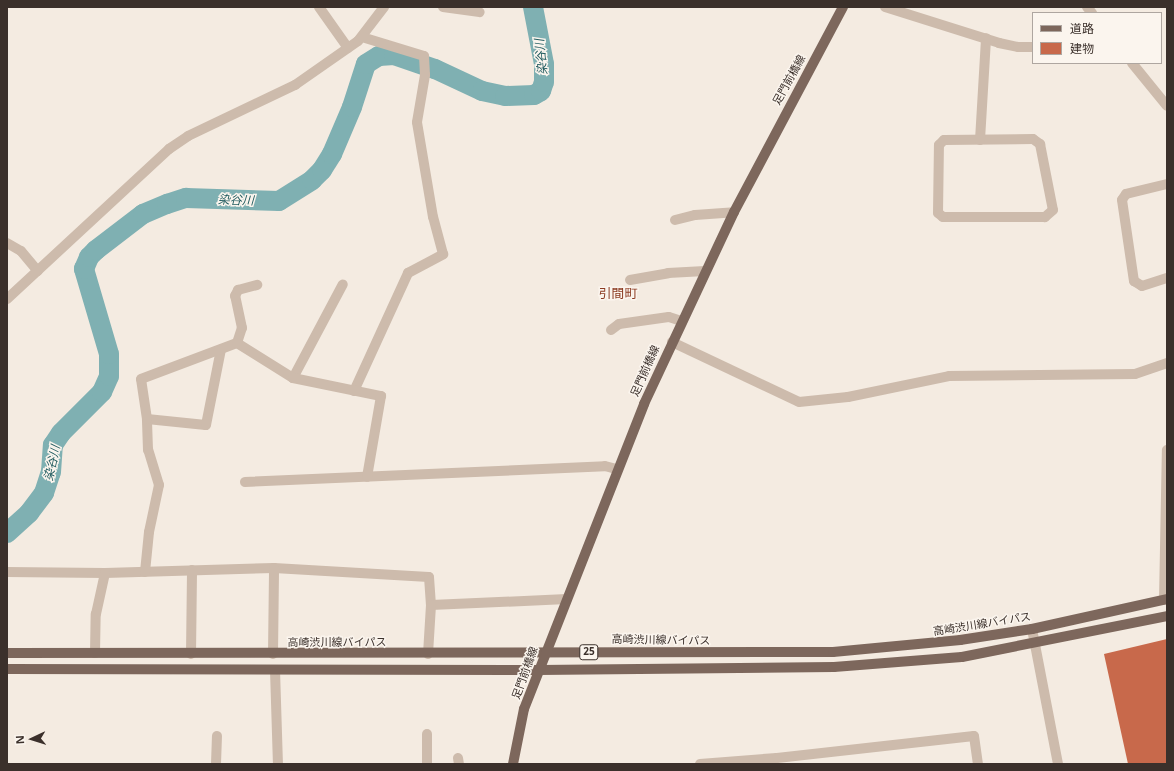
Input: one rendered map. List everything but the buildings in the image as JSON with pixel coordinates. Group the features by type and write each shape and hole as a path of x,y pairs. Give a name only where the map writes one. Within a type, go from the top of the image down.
{"main road":[{"name":"足門前橋線","path":"513,764 524,709 616,469 681,321 705,271 734,212 843,7"},
{"name":"高崎渋川線バイパス","path":"7,652 428,654 546,651 833,652 901,648 1032,629 1166,600"},
{"name":"25","path":"7,669 539,670 834,667 900,664 962,657 1035,644 1167,616"}],"street":[{"path":"319,7 348,48"},
{"path":"7,299 169,149 214,123 261,103 295,85 362,37 384,7"},
{"path":"443,7 480,12"},
{"path":"885,7 1018,47 1032,47"},
{"path":"354,391 408,273 443,254 433,217 417,122 425,75 424,56 362,37"},
{"path":"980,140 986,38"},
{"path":"1133,64 1167,106"},
{"path":"1033,139 1040,144 1053,210 1045,217 943,217 938,213 939,145 944,140 980,140 1033,139"},
{"path":"1167,184 1126,194 1122,200 1134,281 1142,286 1167,278"},
{"path":"675,220 695,215 734,212"},
{"path":"7,243 21,251 38,271"},
{"path":"630,280 668,273 705,271"},
{"path":"293,378 343,284"},
{"path":"237,343 242,328 235,296 238,290 257,285"},
{"path":"611,330 619,324 669,317 681,321"},
{"path":"672,342 799,402 848,397 949,376 1135,374 1167,363"},
{"path":"237,343 293,378 381,396 367,477"},
{"path":"146,572 149,532 158,485 148,450 147,419 141,379 237,343"},
{"path":"147,419 206,425 221,349"},
{"path":"1166,600 1167,450"},
{"path":"245,482 605,466 616,469"},
{"path":"273,654 274,568"},
{"path":"7,572 105,573 274,568 429,577 431,605 428,654"},
{"path":"191,654 192,570"},
{"path":"95,653 96,614 105,573"},
{"path":"431,605 567,599"},
{"path":"1032,629 1058,764"},
{"path":"275,670 278,764"},
{"path":"427,734 427,764"},
{"path":"216,764 217,736"},
{"path":"700,764 777,761 974,736 978,764"}],"waterway":[{"name":"染谷川","path":"7,533 29,513 44,493 51,472 53,445 61,433 102,392 109,376 109,354 84,269 89,257 143,214 167,204 186,198 279,201 312,180 322,170 332,154 352,107 366,64 379,56 394,55 435,69 482,91 505,96 534,95 541,91 544,82 544,64 533,7"}],"district":[{"name":"引間町","path":"618,293"}]}
